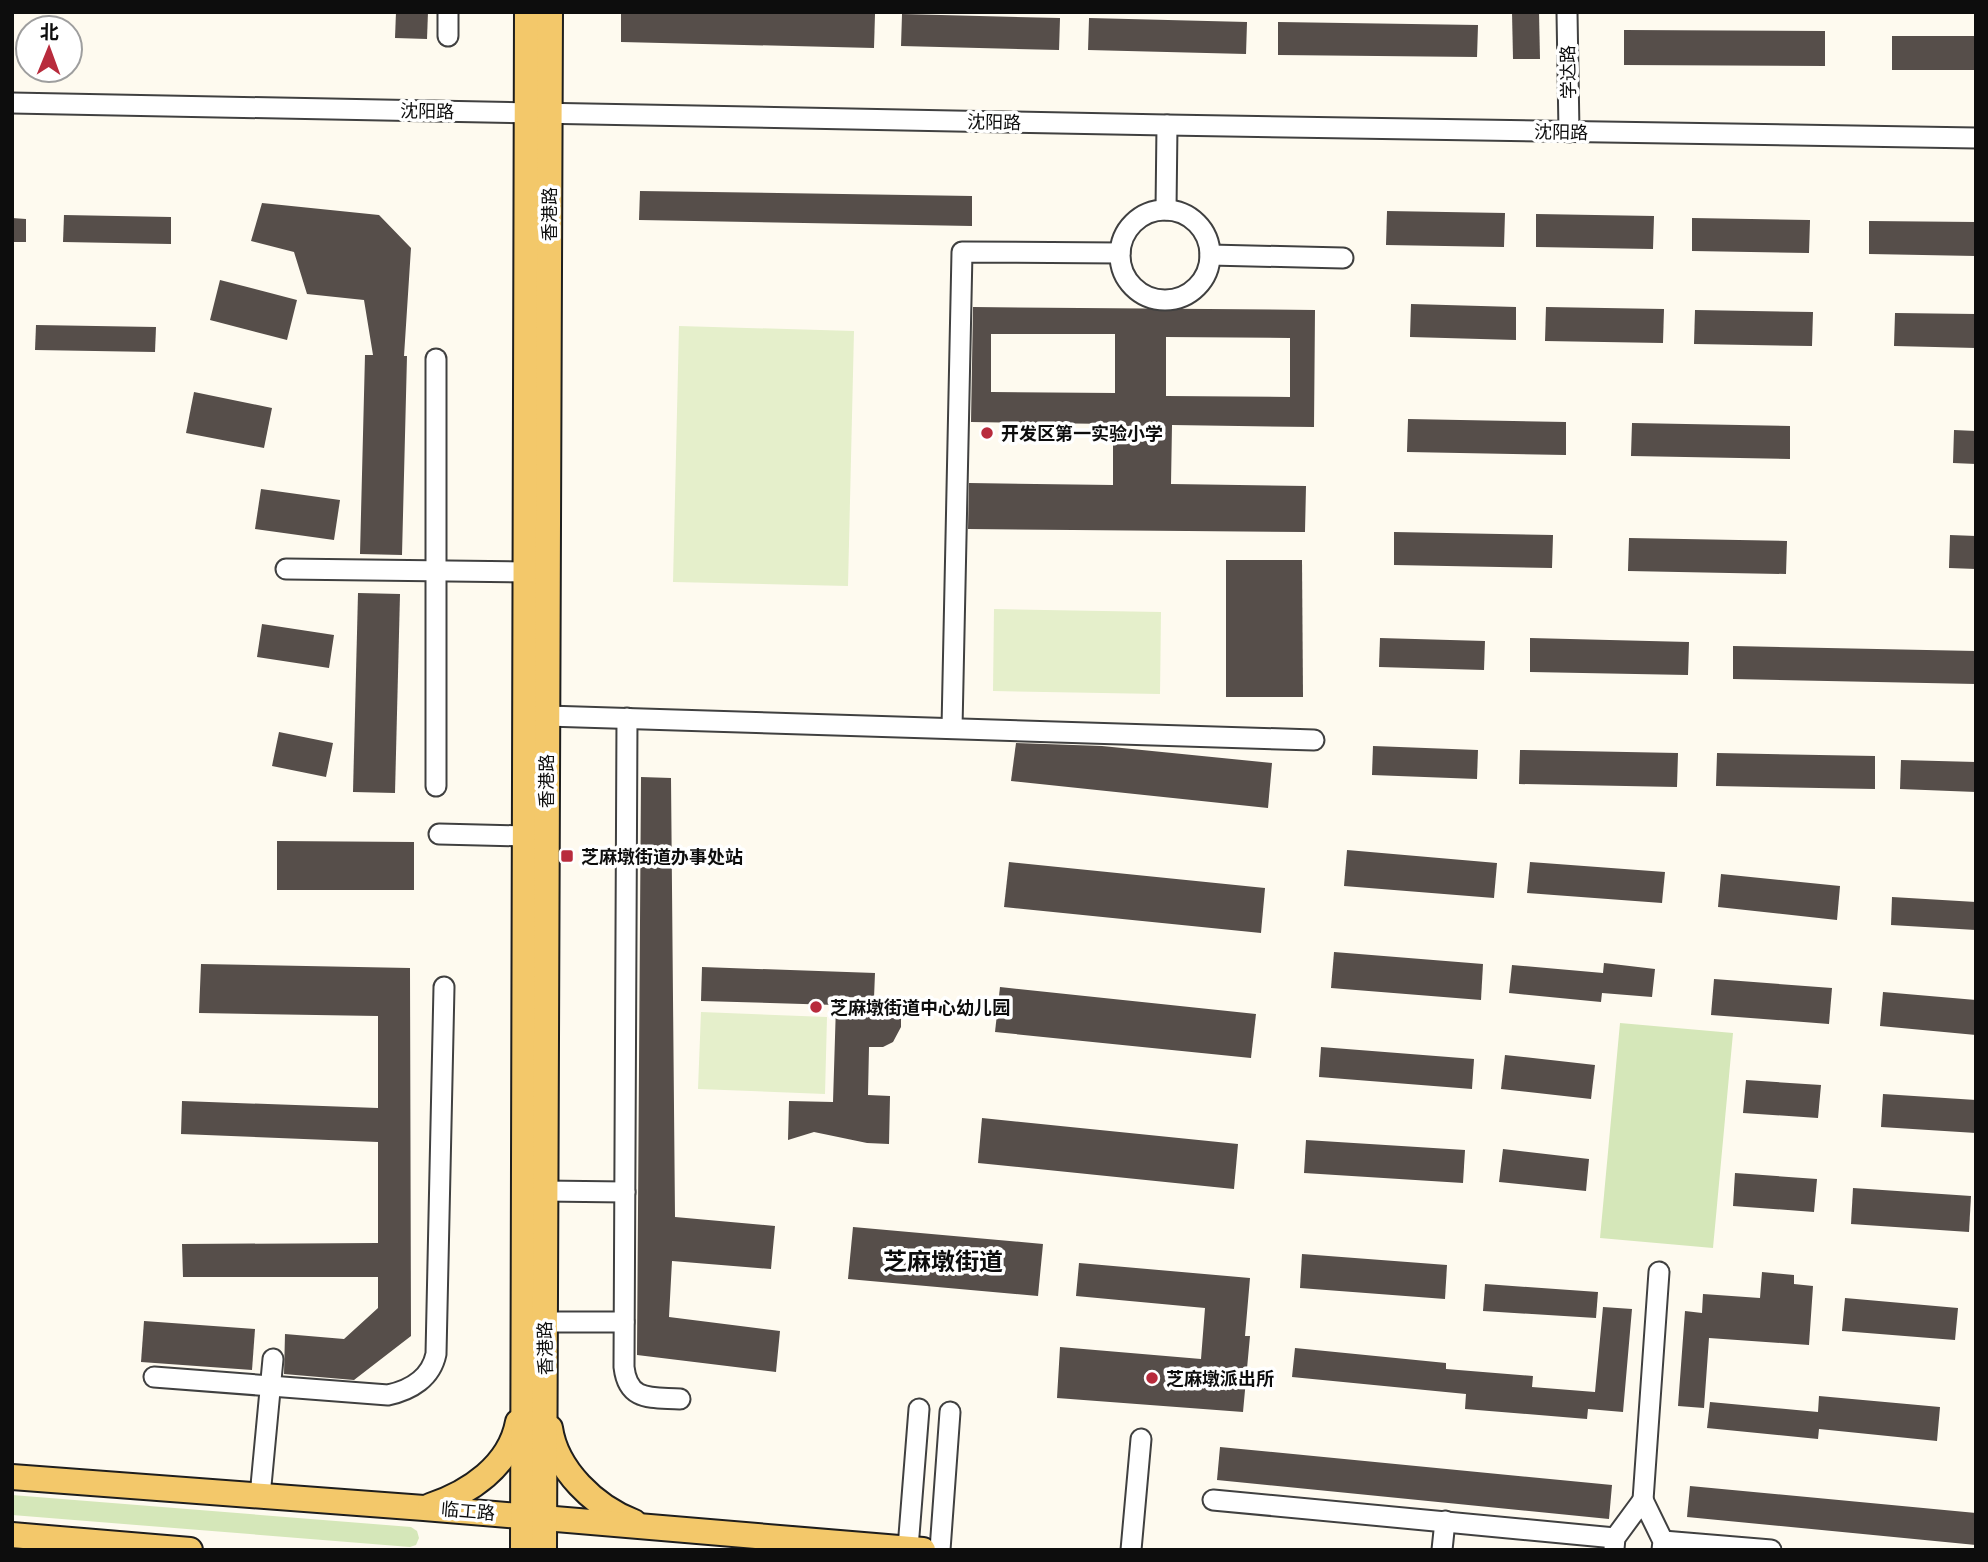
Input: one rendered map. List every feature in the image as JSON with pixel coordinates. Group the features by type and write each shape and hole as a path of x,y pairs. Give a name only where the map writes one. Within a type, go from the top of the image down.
{"main road":[{"name":"香港路","path":"527,12 538,113 547,716 544,1322 534,1398"},
{"name":"香港路","path":"544,1550 534,1517 526,836 527,572 538,113 550,12"},
{"path":"424,1508 454,1498 489,1473 503,1457 534,1398"},
{"path":"534,1398 565,1466 588,1494 617,1516 651,1528"},
{"name":"临工路","path":"12,1477 915,1549"},
{"name":"香港路","path":"523,1550 534,1517"},
{"path":"12,1535 190,1550"}],"street":[{"path":"448,12 448,36"},
{"name":"学达路","path":"1567,12 1569,132"},
{"name":"沈阳路","path":"12,103 1976,138"},
{"path":"1166,210 1167,125"},
{"path":"1166,210 1188,216 1197,224 1209,244 1210,255 1203,280 1194,290 1171,300 1145,296 1134,288 1121,266 1120,253 1129,228 1139,218 1166,210"},
{"path":"952,729 962,252 1120,253"},
{"path":"1210,255 1343,258"},
{"path":"436,359 436,786"},
{"path":"286,569 527,572"},
{"path":"547,716 1314,740"},
{"path":"627,719 625,1377 634,1393 642,1397 680,1399"},
{"path":"439,834 526,836"},
{"path":"153,1377 388,1395 413,1386 426,1374 435,1360 444,988"},
{"path":"544,1191 625,1192"},
{"path":"1660,1272 1643,1500 1662,1546 1771,1550"},
{"path":"544,1322 624,1322"},
{"path":"260,1496 273,1359"},
{"path":"915,1549 919,1409"},
{"path":"940,1550 950,1412"},
{"path":"1131,1550 1141,1439"},
{"path":"1213,1500 1445,1521 1615,1544 1643,1500"},
{"path":"1442,1550 1445,1521"}],"green space":[{"path":"679,326 854,331 848,586 673,582"},
{"path":"994,609 1161,612 1160,694 993,691"},
{"path":"701,1012 827,1017 825,1094 698,1089"},
{"path":"1620,1023 1733,1033 1713,1248 1600,1238"},
{"path":"12,1495 411,1527 417,1531 419,1538 416,1545 410,1547 12,1515"}],"building":[{"path":"396,12 428,12 427,39 395,38"},
{"path":"621,12 875,14 874,48 621,42"},
{"path":"1512,12 1539,12 1540,59 1513,59"},
{"path":"902,14 1060,18 1059,50 901,46"},
{"path":"1089,18 1247,22 1246,54 1088,50"},
{"path":"1278,22 1478,25 1477,57 1278,55"},
{"path":"1624,30 1825,31 1825,66 1624,65"},
{"path":"1892,36 1976,36 1976,70 1892,70"},
{"path":"640,191 972,196 972,226 639,220"},
{"path":"262,203 379,215 411,248 404,356 407,356 402,555 360,554 365,355 373,355 364,300 307,294 294,252 251,241"},
{"path":"1387,211 1505,213 1504,247 1386,245"},
{"path":"1536,214 1654,216 1653,249 1536,247"},
{"path":"64,215 171,217 171,244 63,242"},
{"path":"12,218 26,219 26,242 12,242"},
{"path":"1692,218 1810,220 1809,253 1692,251"},
{"path":"1869,221 1976,222 1976,256 1869,254"},
{"path":"220,280 297,300 287,340 210,320"},
{"path":"1411,304 1516,307 1516,340 1410,337"},
{"path":"973,307 1315,310 1314,427 1172,425 1171,484 1306,486 1305,532 968,529 969,483 1113,485 1113,424 971,422","holes":["991,334 1115,334 1115,393 991,392","1166,337 1290,338 1290,397 1166,396"]},
{"path":"1546,307 1664,309 1663,343 1545,341"},
{"path":"1695,310 1813,312 1812,346 1694,344"},
{"path":"1895,313 1976,314 1976,348 1894,346"},
{"path":"36,325 156,327 155,352 35,350"},
{"path":"194,392 272,408 264,448 186,433"},
{"path":"1408,419 1566,422 1566,455 1407,452"},
{"path":"1632,423 1790,426 1790,459 1631,456"},
{"path":"1954,430 1976,431 1976,464 1953,463"},
{"path":"261,489 340,500 334,540 255,529"},
{"path":"1394,532 1553,535 1552,568 1394,565"},
{"path":"1950,535 1976,536 1976,569 1949,568"},
{"path":"1629,538 1787,541 1786,574 1628,571"},
{"path":"1226,560 1302,560 1303,697 1226,697"},
{"path":"358,593 400,594 395,793 353,792"},
{"path":"262,624 334,635 329,668 257,657"},
{"path":"1380,638 1485,641 1484,670 1379,667"},
{"path":"1530,638 1689,642 1688,675 1530,672"},
{"path":"1733,646 1976,651 1976,684 1733,679"},
{"path":"279,732 333,743 326,777 272,766"},
{"path":"1016,743 1102,746 1272,763 1268,808 1011,781"},
{"path":"1373,746 1478,750 1477,779 1372,775"},
{"path":"1520,750 1678,753 1677,787 1519,784"},
{"path":"1717,753 1875,756 1875,789 1716,786"},
{"path":"1901,760 1976,762 1976,792 1900,789"},
{"path":"641,777 671,778 675,1217 775,1226 771,1269 672,1261 669,1317 780,1331 776,1372 637,1355"},
{"path":"277,841 414,842 414,890 277,890"},
{"path":"1347,850 1497,863 1494,898 1344,886"},
{"path":"1009,862 1265,888 1261,933 1004,907"},
{"path":"1530,862 1665,872 1662,903 1527,893"},
{"path":"1721,874 1840,886 1837,920 1718,907"},
{"path":"1892,897 1976,902 1976,930 1891,925"},
{"path":"1334,952 1483,964 1481,1000 1331,988"},
{"path":"1604,963 1655,969 1652,997 1602,993 1601,1002 1509,993 1512,965 1603,973"},
{"path":"201,964 410,968 411,1336 354,1380 284,1374 285,1334 344,1339 378,1308 378,1277 183,1277 182,1244 378,1243 378,1142 181,1134 182,1101 378,1108 378,1016 199,1013"},
{"path":"702,967 875,973 874,998 890,1005 901,1019 901,1027 893,1042 883,1047 869,1047 868,1095 890,1096 889,1144 867,1143 814,1132 788,1140 789,1101 833,1102 836,1005 701,1001"},
{"path":"1714,979 1832,988 1829,1024 1711,1015"},
{"path":"1000,987 1256,1014 1251,1058 995,1032"},
{"path":"1883,992 1976,1000 1976,1035 1880,1026"},
{"path":"1321,1047 1474,1059 1472,1089 1319,1077"},
{"path":"1505,1055 1595,1065 1591,1099 1501,1089"},
{"path":"1746,1080 1821,1085 1818,1118 1743,1113"},
{"path":"1883,1094 1976,1100 1976,1133 1881,1127"},
{"path":"982,1118 1238,1144 1234,1189 978,1163"},
{"path":"1306,1140 1465,1150 1463,1183 1304,1173"},
{"path":"1503,1149 1589,1159 1586,1191 1499,1182"},
{"path":"1735,1173 1817,1179 1814,1212 1733,1206"},
{"path":"1853,1188 1971,1196 1969,1232 1851,1224"},
{"path":"853,1227 1043,1244 1038,1296 848,1279"},
{"path":"1302,1254 1447,1265 1445,1299 1300,1288"},
{"name":"芝麻墩派出所","path":"1079,1263 1250,1278 1245,1336 1250,1336 1243,1412 1057,1398 1060,1347 1201,1359 1205,1308 1076,1296"},
{"path":"1762,1272 1794,1275 1794,1284 1813,1286 1809,1345 1709,1338 1704,1408 1678,1406 1685,1311 1702,1313 1703,1294 1760,1298"},
{"path":"1485,1284 1598,1292 1596,1318 1483,1311"},
{"path":"1845,1298 1958,1308 1955,1340 1842,1331"},
{"path":"1603,1307 1632,1309 1623,1412 1588,1409 1587,1419 1465,1409 1466,1394 1292,1377 1295,1348 1446,1363 1446,1369 1533,1376 1532,1387 1595,1392"},
{"path":"144,1321 255,1329 252,1370 141,1362"},
{"path":"1819,1396 1940,1407 1937,1441 1819,1429 1818,1439 1707,1428 1710,1402 1818,1412"},
{"path":"1220,1447 1612,1485 1609,1519 1217,1480"},
{"path":"1690,1486 1976,1513 1976,1545 1687,1517"}],"place":[{"name":"开发区第一实验小学","path":"987,433"},
{"name":"芝麻墩街道办事处站","path":"567,856"},
{"name":"芝麻墩街道中心幼儿园","path":"816,1007"},
{"name":"芝麻墩派出所","path":"1152,1378"}],"district":[{"name":"芝麻墩街道","path":"943,1261"}]}
